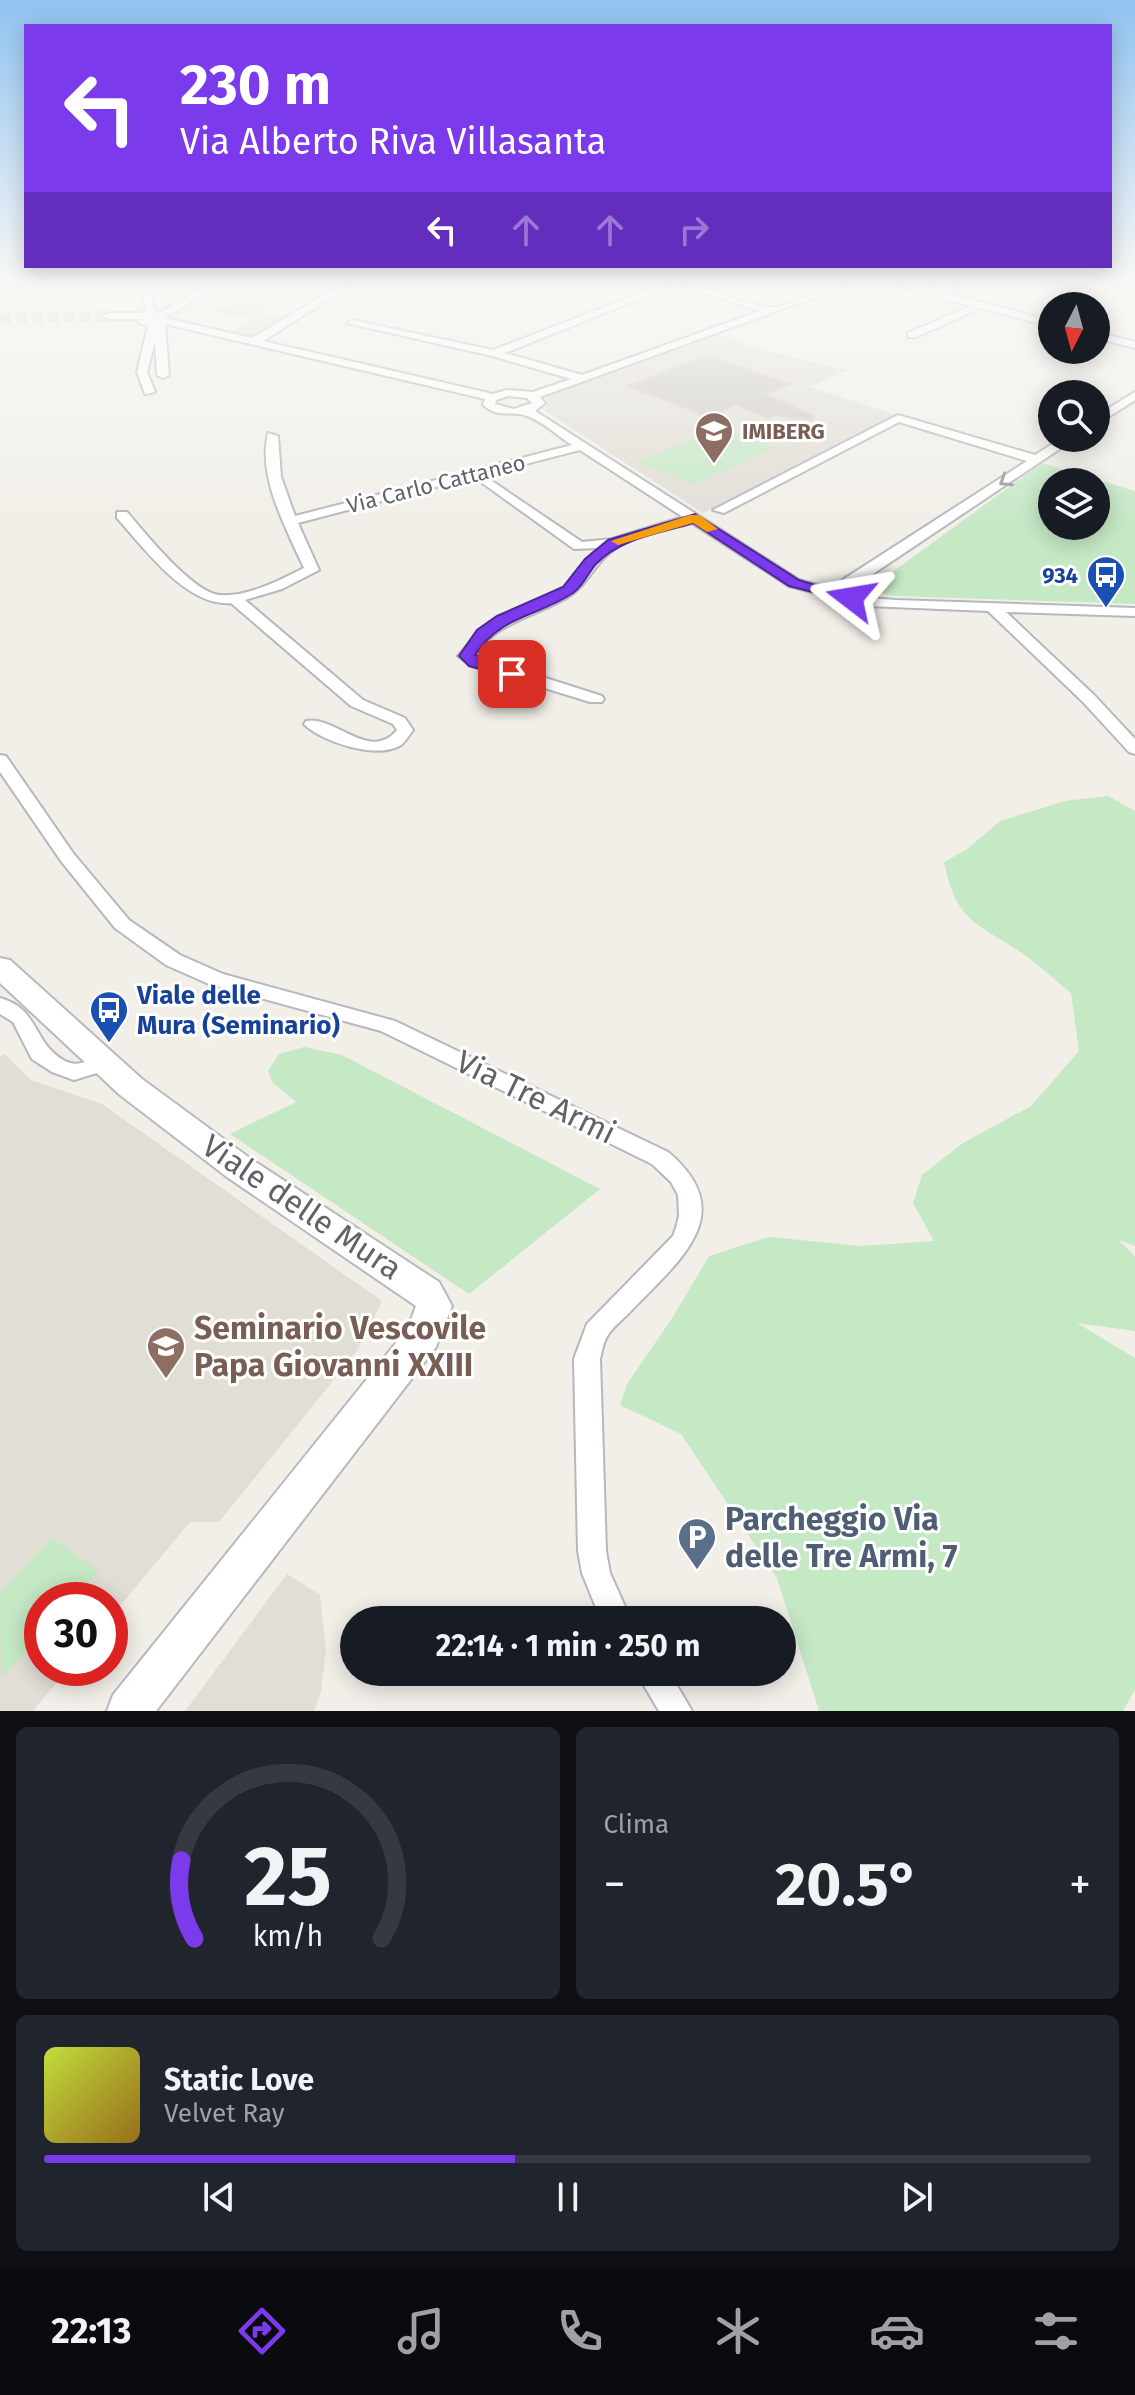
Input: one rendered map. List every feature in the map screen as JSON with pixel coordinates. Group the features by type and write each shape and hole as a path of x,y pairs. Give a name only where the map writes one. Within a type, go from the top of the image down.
{"street":[{"path":"144,366 142,372 149,392"},
{"path":"162,366 163,375"},
{"path":"357,366 492,397 511,392 533,396 615,366"},
{"path":"539,366 581,378"},
{"path":"1110,412 1135,395"},
{"path":"492,397 488,403 495,409 526,410 539,403 533,396"},
{"path":"526,410 794,583 835,595 896,604 1135,612"},
{"path":"719,510 898,418 1037,460"},
{"path":"122,515 162,557 207,596 235,599 312,570 275,477 272,436"},
{"name":"Via Carlo Cattaneo","path":"290,521 582,446"},
{"path":"835,595 849,582 1049,452"},
{"path":"480,478 579,546 613,543 695,518"},
{"path":"596,699 475,662 466,656 482,633 568,590 579,580 590,562 613,543"},
{"path":"235,599 357,703 399,721 405,730 394,742 377,745 351,743 312,724"},
{"path":"992,607 1089,699 1135,749"},
{"name":"Via Tre Armi","path":"0,760 67,857 122,924 173,960 216,979 388,1026 660,1158 681,1176 693,1212 690,1226 682,1241 596,1331 587,1359 592,1551 596,1573 610,1606"},
{"name":"Viale delle Mura","path":"0,967 131,1087 239,1168 427,1292 434,1306 423,1336 129,1711"},
{"path":"0,1005 21,1018 39,1054 59,1067 74,1073 106,1063"},
{"path":"660,1686 677,1711"}],"shaded area":[{"name":"IMIBERG","path":"632,366 830,366 847,370 810,387 899,416 703,513 545,411 548,396"},
{"name":"Seminario Vescovile Papa Giovanni XXIII","path":"4,1054 31,1080 102,1104 382,1301 357,1351 219,1522 190,1522 128,1596 128,1582 24,1582 24,1686 54,1686 33,1711 0,1711 0,1056"},
{"path":"287,1574 320,1595 326,1650 321,1692 314,1711 185,1711"}],"green space":[{"path":"720,427 776,448 693,484 636,462"},
{"path":"1042,463 1059,468 1038,468 1038,540 1110,540 1110,483 1135,491 1135,604 894,596 868,590"},
{"path":"1108,796 1135,811 1135,1246 1119,1240 1135,1257 1135,1331 1077,1323 1135,1358 1135,1689 1123,1711 819,1711 796,1638 796,1606 786,1606 777,1578 681,1434 620,1405 627,1384 673,1317 709,1256 769,1237 861,1246 934,1241 913,1203 922,1175 963,1143 1031,1106 1079,1051 1071,993 1028,958 970,918 955,897 944,862 966,850 1000,821 1065,801"},
{"path":"304,1047 342,1055 600,1189 469,1294 230,1134 296,1102 273,1083 268,1071 279,1054"},
{"path":"52,1538 99,1571 89,1582 24,1582 24,1653 1,1678 0,1592"}],"building":[{"name":"IMIBERG","path":"681,366 736,366 790,384 765,394 814,416 812,420 773,415 769,418 736,405 709,417 627,386"}],"slow traffic":[{"path":"618,541 695,518 712,529"}],"place":[{"name":"IMIBERG","path":"714,465"},
{"name":"934","path":"1106,609"},
{"name":"Viale delle Mura (Seminario)","path":"109,1044"},
{"name":"Seminario Vescovile Papa Giovanni XXIII","path":"166,1380"},
{"name":"Parcheggio Via delle Tre Armi, 7","path":"697,1571"}],"route":[{"path":"512,674 466,656 482,633 568,590 579,580 590,562 613,543 695,518 794,583 851,598"}]}
